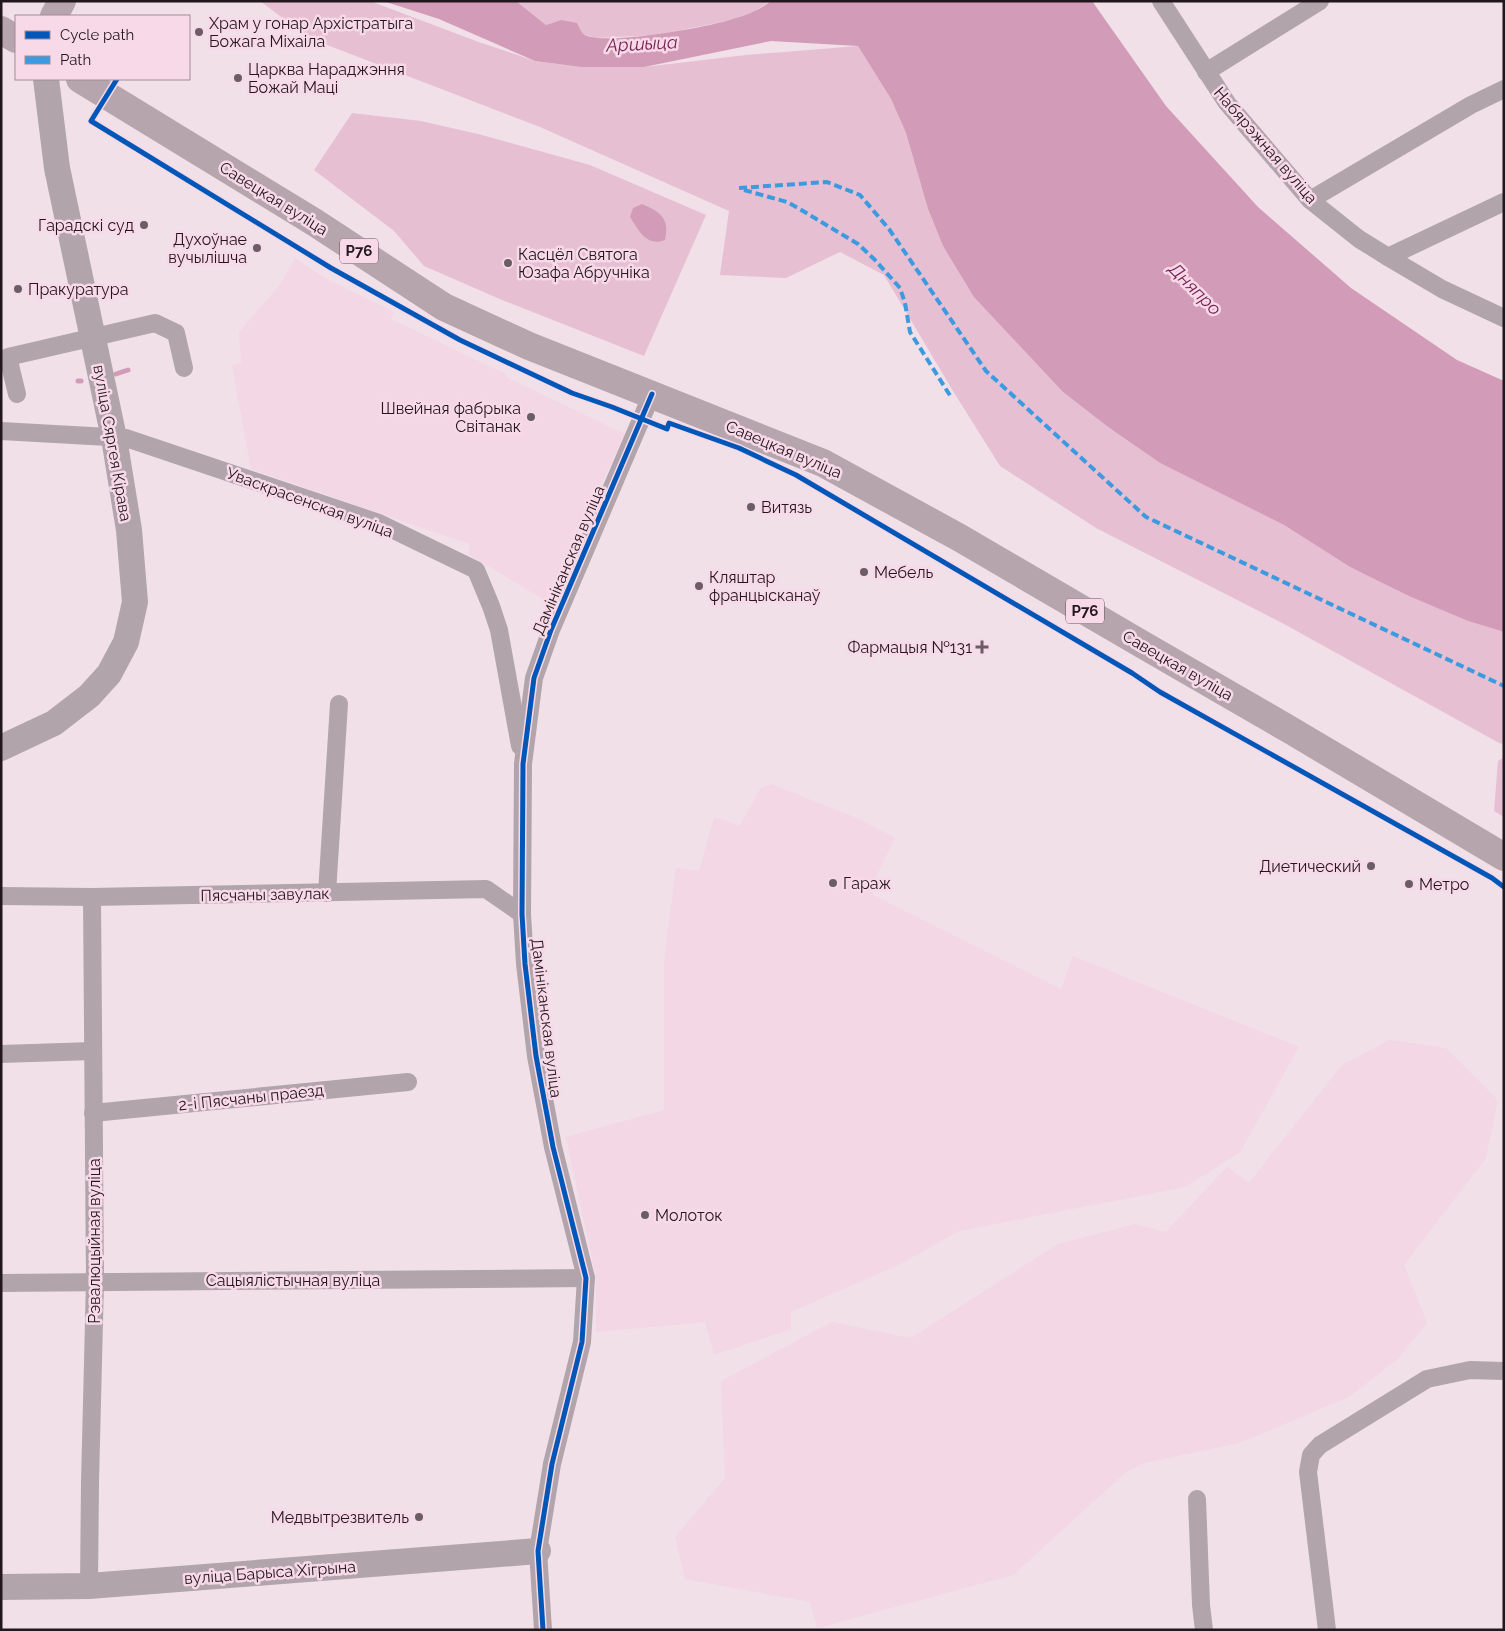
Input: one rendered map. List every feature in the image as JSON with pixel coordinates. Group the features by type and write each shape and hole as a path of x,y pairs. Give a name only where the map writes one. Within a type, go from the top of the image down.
{"main road":[{"path":"55,15 62,1"},
{"path":"1,30 15,38"},
{"name":"Савецкая вуліца","path":"82,80 314,222 444,307 529,346 823,462 968,543 1292,731 1504,857"}],"street":[{"name":"Набярэжная вуліца","path":"1161,1 1227,103 1310,200 1359,239 1388,257 1442,289 1504,318"},
{"path":"1206,72 1320,1"},
{"name":"вуліца Сяргея Кірава","path":"1,748 54,723 88,696 110,674 126,642 135,602 129,530 114,438 57,168 46,80"},
{"path":"1310,200 1471,105 1504,89"},
{"path":"1388,257 1504,202"},
{"path":"16,394 8,357 155,323 176,333 184,368"},
{"name":"Дамініканская вуліца","path":"543,1630 538,1551 552,1464 582,1342 586,1278 554,1147 536,1056 525,964 522,914 523,764 534,678 548,638 652,394"},
{"name":"Уваскрасенская вуліца","path":"1,431 126,438 379,524 476,570 499,630 523,764"},
{"path":"327,893 339,704"},
{"name":"Пясчаны завулак","path":"1,896 92,897 486,889 522,914"},
{"name":"Рэвалюцыйная вуліца","path":"89,1586 95,1282 92,897"},
{"path":"1,1054 93,1051"},
{"name":"2-і Пясчаны праезд","path":"93,1113 408,1082"},
{"name":"Сацыялістычная вуліца","path":"1,1283 586,1278"},
{"path":"1327,1630 1308,1472 1311,1455 1320,1445 1427,1379 1470,1370 1504,1371"},
{"path":"1198,1499 1201,1605 1204,1630"},
{"name":"вуліца Барыса Хігрына","path":"1,1587 89,1586 538,1551"}],"shaded area":[{"path":"260,1 370,1 535,61 581,67 644,67 746,55 858,46 891,99 906,133 928,209 943,246 1063,392 1108,427 1160,463 1284,525 1350,567 1468,621 1504,632 1504,742 1501,744 1284,624 1096,528 1000,466 884,275 840,252 786,278 720,275 729,211 540,127 309,38"},
{"path":"516,1 771,1 753,12 732,20 657,35 595,38 583,34 561,20 546,25"},
{"path":"352,113 421,121 478,134 590,165 706,215 644,356 502,300 424,266 394,231 314,170"},
{"path":"295,258 327,279 394,312 391,319 625,434 546,601 468,554 470,544 251,469 232,365 241,363 239,332 281,283"},
{"path":"1504,757 1504,817 1494,811 1498,761"},
{"path":"771,784 859,819 895,838 871,887 873,895 1061,989 1073,956 1299,1047 1240,1152 1185,1187 959,1231 900,1264 791,1312 791,1329 714,1355 705,1322 596,1332 596,1278 566,1137 664,1110 664,961 676,868 699,871 714,817 740,826 760,789"},
{"path":"1390,1040 1446,1048 1498,1100 1486,1158 1404,1265 1427,1323 1397,1360 1347,1398 1239,1443 1145,1463 1126,1472 1013,1575 817,1628 810,1602 685,1579 675,1537 725,1478 721,1381 832,1322 911,1338 1058,1244 1135,1224 1166,1232 1227,1167 1249,1183 1342,1065"}],"water":[{"path":"383,1 516,1 546,25 561,20 577,23 585,35 596,38 613,38 658,34 721,22 753,12 771,1 1092,1 1166,106 1258,207 1351,288 1457,360 1504,381 1504,632 1468,621 1409,596 1350,567 1284,525 1160,463 1108,427 1063,392 974,297 943,246 928,209 906,133 891,99 858,46 771,41 644,67 581,67 535,61 439,19"},
{"path":"642,204 659,213 665,221 665,240 659,242 648,239 633,222 630,217 633,208"}],"waterway":[{"path":"116,374 128,370"}],"marked path":[{"path":"739,188 827,182 860,195 889,229 986,371 1146,517 1504,686"},
{"path":"744,190 787,202 858,244 875,260 900,288 905,303 910,332 951,397"}],"cycle path":[{"path":"116,80 91,121 331,268 460,340 572,393 667,429 669,423 739,448 796,475 1132,673 1160,692 1492,878 1504,887"},
{"path":"543,1630 538,1551 552,1464 582,1342 586,1278 553,1147 536,1056 525,964 522,914 523,764 534,678 551,630 652,394"}],"place":[{"name":"Храм у гонар Архістратыга Божага Міхаіла","path":"199,32"},
{"name":"Царква Нараджэння Божай Маці","path":"238,78"},
{"name":"Гарадскі суд","path":"144,225"},
{"name":"Духоўнае вучылішча","path":"257,248"},
{"name":"Касцёл Святога Юзафа Абручніка","path":"508,263"},
{"name":"Пракуратура","path":"18,289"},
{"name":"Швейная фабрыка Світанак","path":"531,417"},
{"name":"Витязь","path":"751,507"},
{"name":"Мебель","path":"864,572"},
{"name":"Кляштар францысканаў","path":"699,586"},
{"name":"Фармацыя №131","path":"982,647"},
{"name":"Диетический","path":"1371,866"},
{"name":"Гараж","path":"833,883"},
{"name":"Метро","path":"1409,884"},
{"name":"Молоток","path":"645,1215"},
{"name":"Медвытрезвитель","path":"419,1517"}],"water label":[{"name":"Аршыца","path":"642,44"},
{"name":"Дняпро","path":"1195,289"}]}
